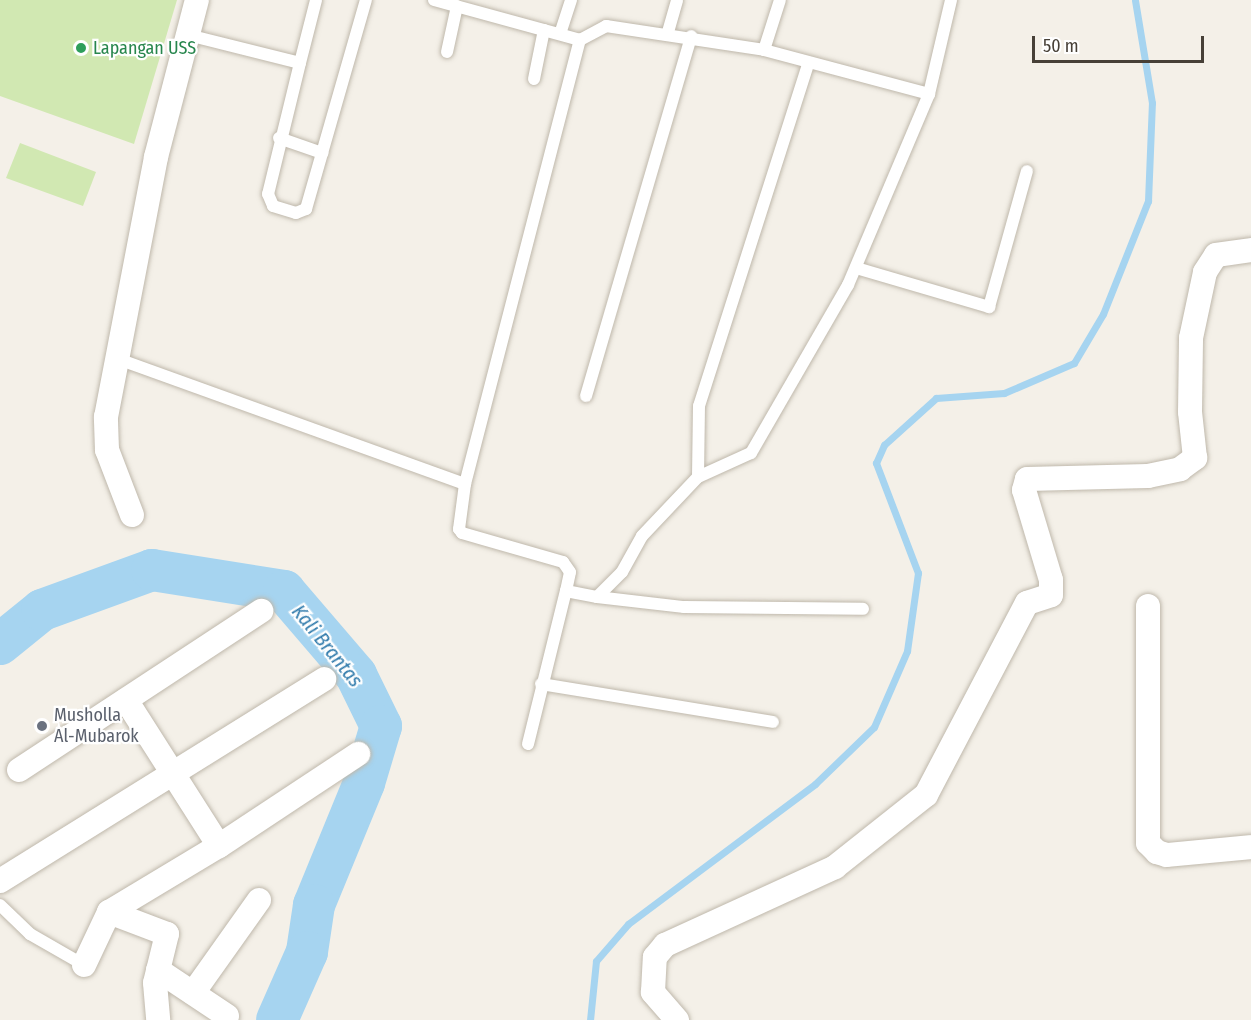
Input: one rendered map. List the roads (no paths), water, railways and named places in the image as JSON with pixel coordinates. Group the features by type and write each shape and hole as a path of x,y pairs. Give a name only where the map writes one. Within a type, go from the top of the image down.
{"street":[{"path":"132,515 106,442 115,358 156,157 197,0"},
{"path":"677,1020 653,992 652,970 665,945 835,867 926,795 1027,603 1051,595 1051,580 1024,490 1027,479 1148,476 1180,469 1195,458 1190,412 1191,338 1205,272 1216,255 1251,250"},
{"path":"1148,606 1148,843 1157,852 1167,855 1251,847"},
{"path":"19,770 261,611"},
{"path":"0,880 324,679"},
{"path":"126,700 219,846"},
{"path":"84,965 109,912 219,846 358,754"},
{"path":"192,993 259,900"},
{"path":"109,912 167,934 158,970 158,1020"},
{"path":"158,970 227,1016"}],"lane":[{"path":"316,0 279,138 268,194 270,203 281,210 296,213 306,209 366,0"},
{"path":"434,0 580,40 606,26 691,36 764,50 808,64 929,94"},
{"path":"560,34 571,0"},
{"path":"668,32 677,0"},
{"path":"764,50 780,0"},
{"path":"597,597 622,572 642,536 698,477 751,453 856,268 929,94 951,0"},
{"path":"447,52 457,6"},
{"path":"534,78 544,30"},
{"path":"188,34 300,63"},
{"path":"586,396 691,36"},
{"path":"528,744 570,573 563,562 460,532 465,484 580,40"},
{"path":"698,477 699,406 808,64"},
{"path":"279,138 322,153"},
{"path":"856,268 989,307 1027,171"},
{"path":"115,358 465,484"},
{"path":"566,591 684,607 863,609"},
{"path":"541,684 773,722"},
{"path":"0,904 30,934 84,965"}],"waterway":[{"path":"590,1020 596,961 628,924 815,784 874,727 907,651 918,573 876,463 884,445 936,398 1004,393 1074,363 1103,314 1148,201 1152,103 1135,0"},
{"name":"Kali Brantas","path":"0,644 42,610 152,570 284,591 356,675 381,726 364,783 314,905 307,952 277,1020"}],"place":[{"name":"Lapangan USS","path":"81,48"},
{"name":"Musholla Al-Mubarok","path":"42,726"}]}
